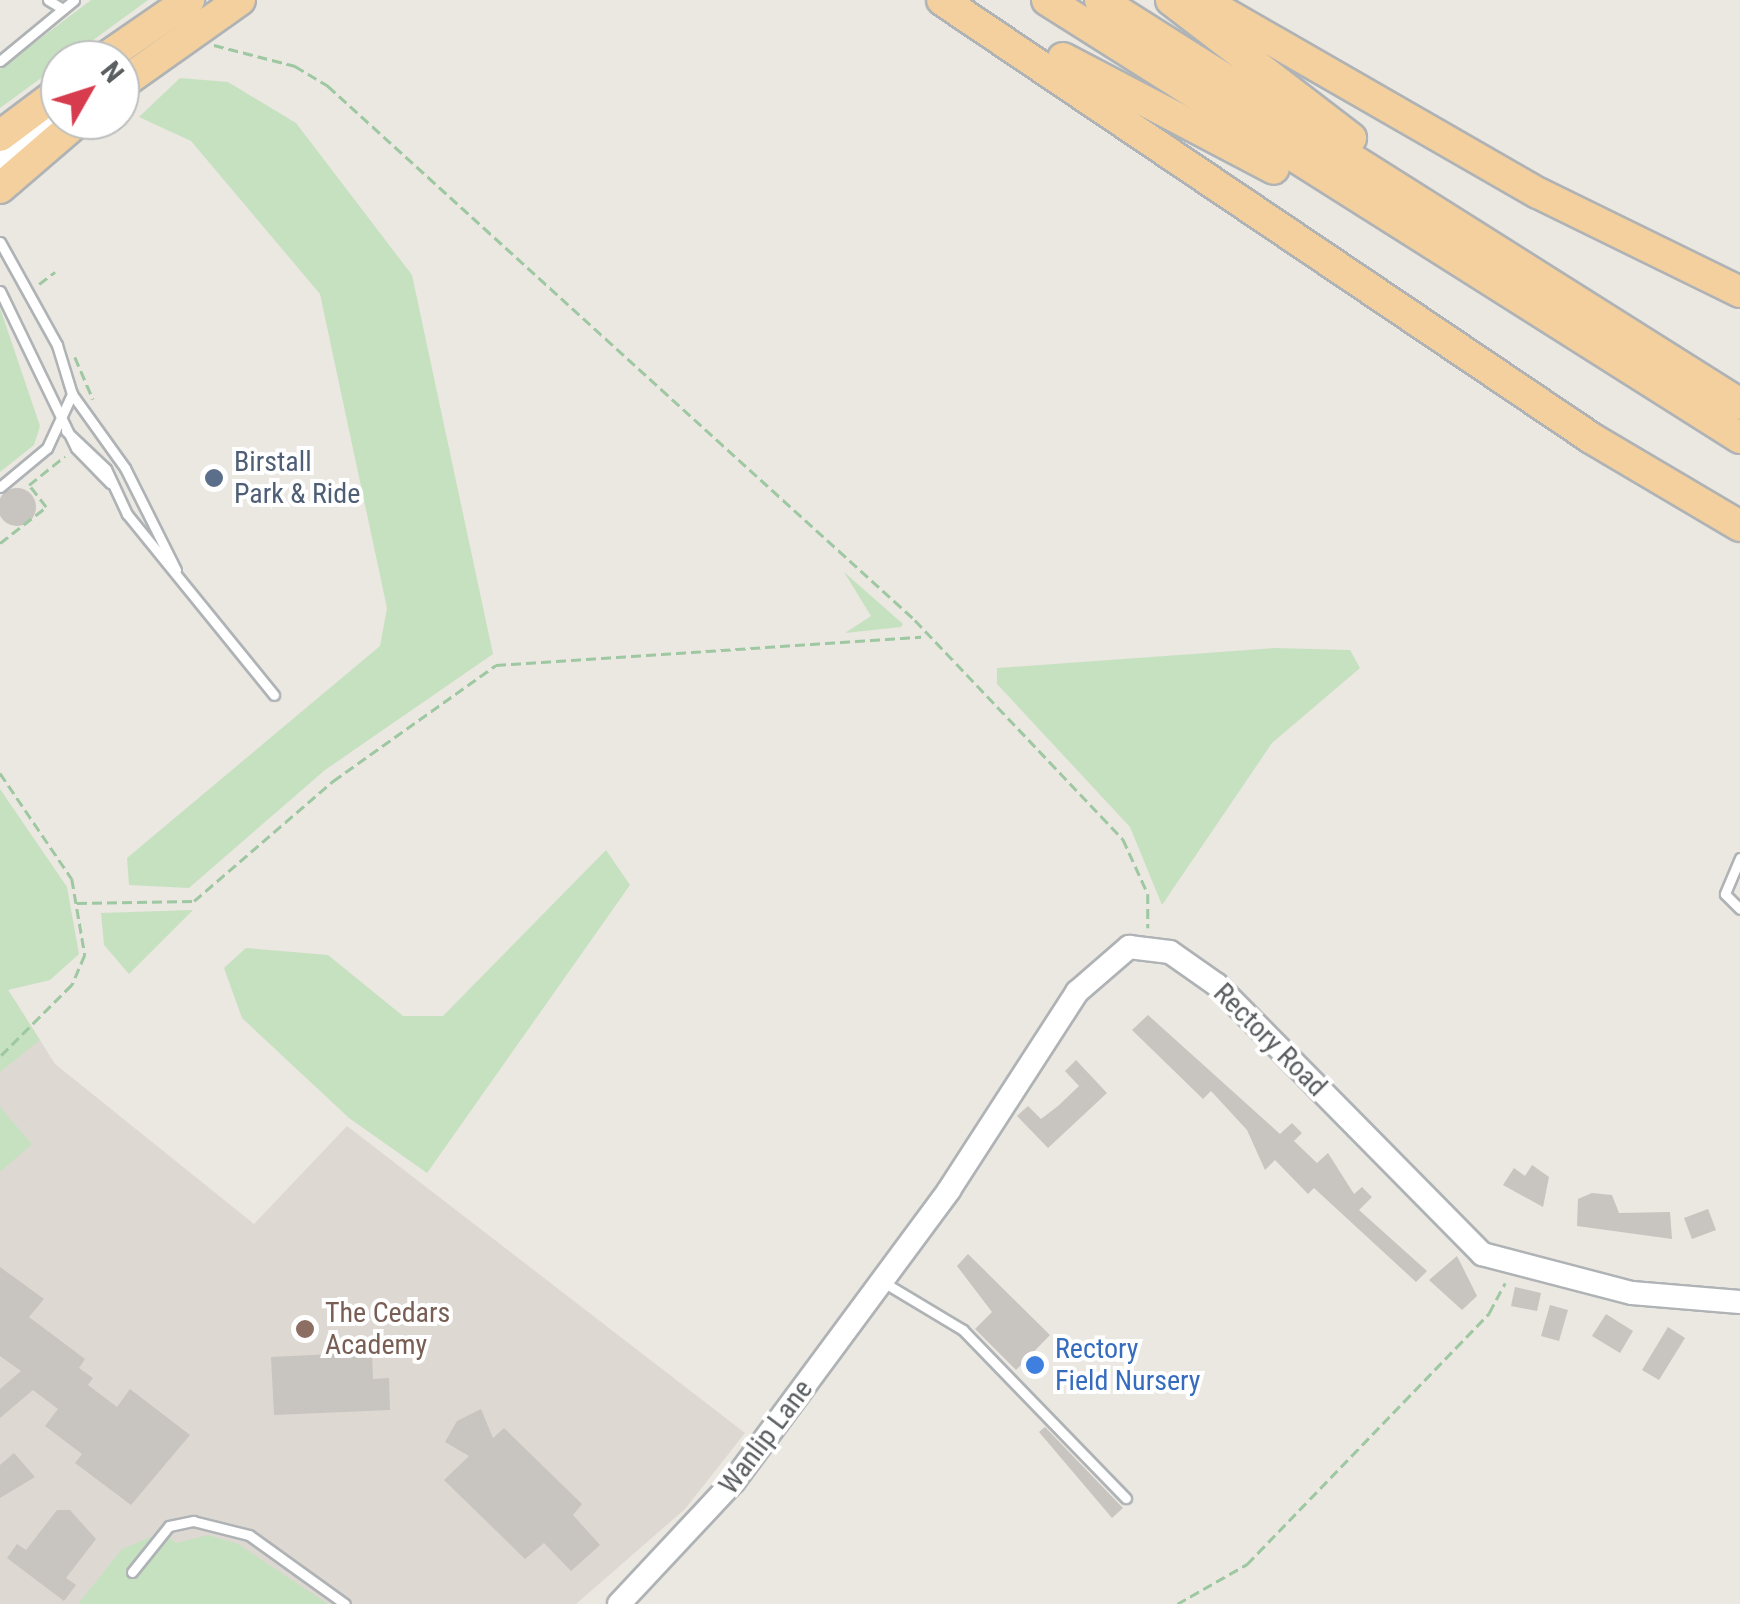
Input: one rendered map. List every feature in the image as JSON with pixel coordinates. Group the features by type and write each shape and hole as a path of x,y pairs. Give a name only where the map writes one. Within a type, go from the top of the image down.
{"highway":[{"path":"131,40 189,0"},
{"path":"140,68 240,0"},
{"path":"942,0 1591,438 1740,526"},
{"path":"953,0 1552,323"},
{"path":"1046,0 1552,323 1740,438"},
{"path":"1100,0 1740,404"},
{"path":"1171,0 1508,256"},
{"path":"1202,0 1538,194 1740,292"},
{"path":"2,134 40,106"},
{"path":"0,188 56,140"}],"street":[{"path":"0,164 40,132"},
{"name":"Wanlip Lane","path":"619,1604 734,1482 900,1258 1093,970 1129,947 1150,946"},
{"name":"Rectory Road","path":"1150,946 1216,985 1452,1232 1513,1268 1740,1302"}],"lane":[{"path":"48,0 63,9"},
{"path":"0,61 74,0"},
{"path":"0,242 57,345 72,394 125,468 176,570"},
{"path":"0,290 64,427 274,694"},
{"path":"0,487 64,427 72,394"},
{"path":"1740,858 1724,894 1740,910"},
{"path":"882,1282 963,1330 1126,1498"},
{"path":"132,1572 169,1526 193,1521 249,1535 346,1604"}],"path":[{"path":"207,36 216,48 294,66 328,86 1051,755 1123,839 1148,894 1150,946"},
{"path":"40,284 56,272"},
{"path":"0,543 46,507 28,486"},
{"path":"77,902 194,901 333,780 496,665 922,637"},
{"path":"0,773 72,879 82,971 0,1057"},
{"path":"1177,1604 1247,1564 1489,1313 1513,1268"}],"shaded area":[{"name":"The Cedars Academy","path":"0,977 55,1064 254,1224 347,1126 745,1433 685,1509 576,1604 0,1604"}],"green space":[{"path":"91,0 148,0 93,40 40,40 40,79 0,108 0,69"},
{"path":"180,78 228,82 296,123 412,275 493,654 325,770 189,888 129,885 127,858 380,646 387,608 320,294 191,141 140,116"},
{"path":"0,308 40,426 34,445 0,472"},
{"path":"844,572 903,624 901,627 845,633 871,616"},
{"path":"1274,648 1350,650 1360,668 1272,743 1162,905 1130,827 997,684 997,668"},
{"path":"0,789 67,887 79,954 50,980 8,990 40,1040 0,1072"},
{"path":"606,850 630,885 427,1173 349,1118 242,1018 224,968 246,948 328,955 403,1016 443,1016"},
{"path":"193,910 129,974 104,945 101,913"},
{"path":"0,1107 32,1144 0,1172"},
{"path":"161,1533 177,1543 208,1535 238,1544 328,1604 78,1604 122,1549"}],"building":[{"path":"17,488 31,493 36,507 31,521 17,526 3,521 -2,507 3,493"},
{"path":"1148,1015 1280,1134 1292,1123 1302,1133 1294,1141 1317,1163 1328,1153 1354,1194 1362,1187 1372,1197 1359,1210 1427,1271 1416,1282 1314,1188 1308,1194 1275,1160 1265,1170 1247,1130 1211,1091 1203,1099 1132,1030"},
{"path":"1076,1060 1107,1093 1048,1148 1017,1116 1028,1106 1041,1119 1058,1106 1079,1086 1065,1071"},
{"path":"1532,1165 1549,1177 1543,1207 1503,1185 1514,1168 1525,1176"},
{"path":"1592,1193 1612,1195 1619,1213 1670,1212 1672,1239 1577,1226 1578,1199"},
{"path":"1708,1209 1716,1230 1692,1239 1684,1218"},
{"path":"968,1254 1050,1335 1016,1370 975,1329 992,1312 957,1266"},
{"path":"1457,1256 1477,1296 1462,1310 1429,1280"},
{"path":"0,1267 44,1299 29,1317 85,1359 79,1368 93,1378 88,1385 117,1407 130,1389 190,1435 131,1505 75,1463 82,1454 45,1426 58,1409 33,1390 0,1418 0,1389 21,1371 0,1356"},
{"path":"1515,1287 1541,1293 1537,1311 1511,1306"},
{"path":"1550,1305 1568,1310 1559,1341 1541,1336"},
{"path":"1606,1314 1633,1331 1620,1353 1592,1336"},
{"path":"1668,1327 1685,1338 1659,1380 1642,1370"},
{"path":"372,1352 373,1379 389,1378 390,1410 274,1415 271,1357"},
{"path":"481,1409 493,1438 504,1428 582,1504 573,1515 600,1545 571,1571 544,1543 525,1559 444,1480 469,1456 445,1442 457,1421"},
{"path":"1045,1427 1123,1508 1112,1518 1039,1432"},
{"path":"14,1453 35,1477 0,1498 0,1465"},
{"path":"57,1510 70,1510 96,1539 66,1578 76,1585 64,1601 7,1558 17,1544 26,1550"}],"place":[{"name":"Birstall Park & Ride","path":"214,478"},
{"name":"The Cedars Academy","path":"305,1329"},
{"name":"Rectory Field Nursery","path":"1035,1365"}]}
